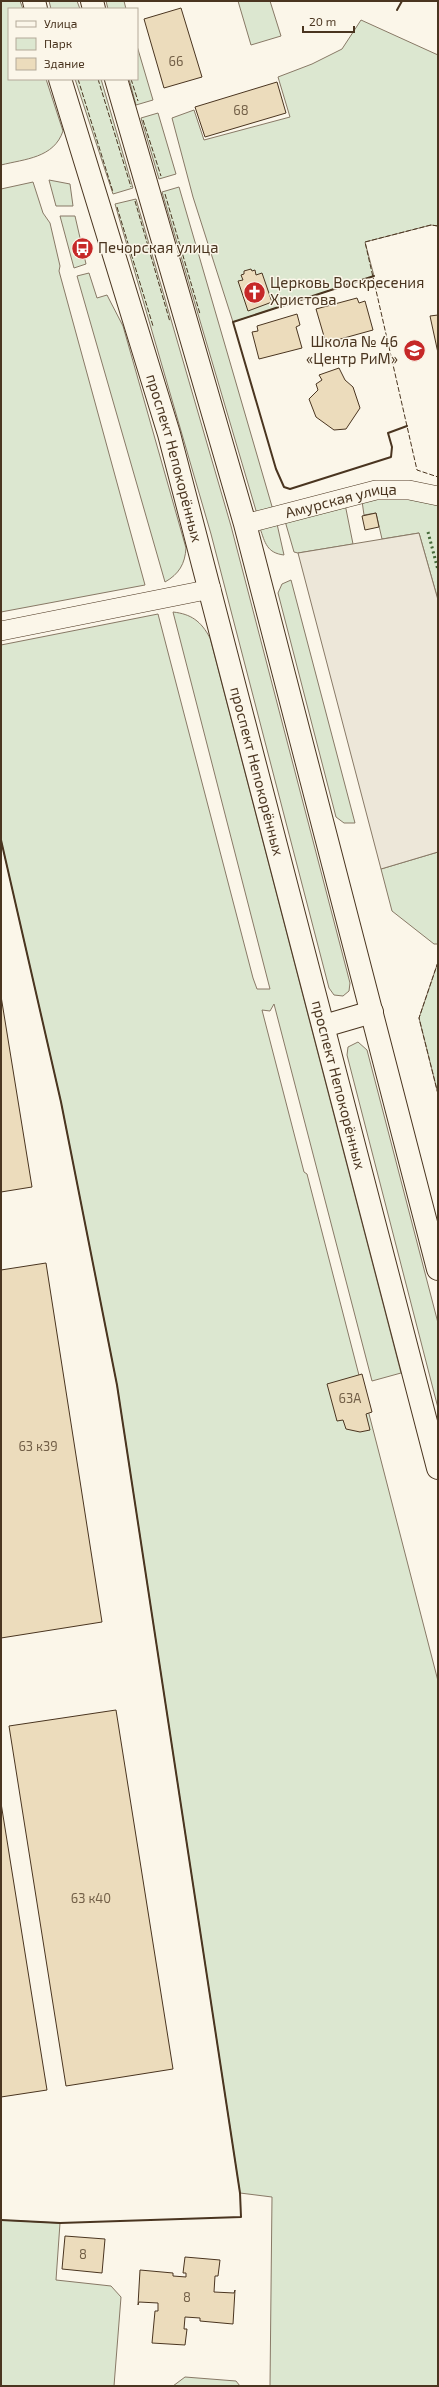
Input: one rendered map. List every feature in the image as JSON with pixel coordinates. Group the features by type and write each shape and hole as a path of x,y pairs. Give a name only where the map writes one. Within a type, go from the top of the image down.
{"main road":[{"name":"проспект Непокорённых","path":"60,80 170,434 438,1468"},
{"path":"116,80 245,524 438,1270"},
{"path":"324,1026 372,1012"}],"street":[{"name":"Амурская улица","path":"245,524 376,490 409,490 438,496"},
{"path":"1,631 211,588"}],"green space":[{"path":"1,1 20,1 23,8 8,8 8,80 46,80 63,131 59,140 46,152 29,159 1,165"},
{"path":"49,1 77,1 80,8 51,8"},
{"path":"106,1 124,1 126,8 108,8"},
{"path":"238,1 270,1 281,36 251,45"},
{"path":"361,20 438,55 438,226 431,225 365,242 374,276 233,322 193,197 172,118 194,110 204,140 290,117 278,77 312,64 342,49"},
{"path":"138,49 153,100 136,105 129,80 138,80"},
{"path":"75,80 101,80 133,188 113,194"},
{"path":"158,113 176,174 159,179 141,118"},
{"path":"49,180 70,184 73,206 56,206"},
{"path":"33,182 43,213 50,223 60,266 59,271 145,585 1,612 1,189"},
{"path":"179,187 273,510 257,514 162,192"},
{"path":"136,199 231,526 350,983 349,991 343,996 334,995 329,988 211,534 115,204"},
{"path":"60,216 75,216 86,264 74,268"},
{"path":"89,273 97,298 107,295 123,326 186,548 183,564 174,576 165,582 77,276"},
{"path":"408,495 438,502 438,600 419,533 382,539 376,513 364,515 362,501"},
{"path":"345,504 353,544 298,553 294,552 285,521"},
{"path":"277,524 284,555 270,550 265,543 260,528"},
{"path":"291,580 355,823 344,823 336,817 278,593 282,584"},
{"path":"173,612 195,619 207,632 210,638 401,1373 372,1381 274,1004 270,1011 262,1010 304,1172 307,1174 438,1681 438,2386 270,2386 272,2197 240,2193 117,1385 61,1102 1,840 1,645 158,614 253,978 257,989 270,989"},
{"path":"438,852 438,944 434,944 392,911 381,869"},
{"path":"438,962 438,1094 419,1018"},
{"path":"358,1042 367,1050 438,1323 438,1408 347,1055 348,1047"},
{"path":"1,2220 60,2223 56,2280 111,2286 121,2297 114,2386 1,2386"},
{"path":"185,2377 236,2381 240,2386 173,2386"}],"shaded area":[{"path":"419,533 438,600 438,852 381,869 298,553"}],"building":[{"path":"181,8 202,77 164,88 144,19"},
{"path":"277,82 286,113 205,137 195,107"},
{"name":"Церковь Воскресения Христова","path":"251,269 252,271 255,270 256,275 262,273 272,302 248,311 238,281 243,280 241,275 244,274 244,271"},
{"path":"357,298 359,303 365,301 373,330 326,343 316,309"},
{"path":"297,314 300,325 296,327 302,348 259,359 252,332 258,331 257,326"},
{"path":"438,315 438,353 430,316"},
{"path":"339,368 345,380 353,387 360,408 346,429 334,430 316,417 309,399 318,390 316,384 322,380 319,375"},
{"path":"376,513 379,527 365,530 362,516"},
{"path":"1,996 32,1187 1,1192"},
{"path":"46,1263 102,1622 1,1638 1,1270"},
{"path":"362,1374 372,1412 366,1414 370,1430 360,1432 346,1429 343,1420 337,1421 327,1384"},
{"path":"116,1710 173,2069 66,2086 9,1726"},
{"path":"1,1803 47,2090 1,2097"},
{"path":"65,2236 105,2239 102,2273 62,2269"},
{"path":"185,2257 220,2260 218,2276 215,2276 214,2292 234,2293 235,2290 233,2324 200,2321 200,2318 185,2317 184,2329 187,2329 185,2345 152,2343 155,2311 158,2311 158,2303 139,2302 138,2305 140,2270 173,2273 173,2276 186,2277 186,2273 183,2273"}],"hedge":[{"path":"428,532 438,570"}],"fence":[{"path":"78,80 113,192"},
{"path":"98,80 131,187"},
{"path":"131,80 138,101"},
{"path":"143,120 161,176"},
{"path":"165,194 200,314"},
{"path":"135,201 170,322"},
{"path":"117,207 153,326"},
{"path":"438,226 431,225 365,242 417,470 438,477"},
{"path":"438,962 419,1018 438,1094"}],"wall":[{"path":"397,10 402,1"},
{"path":"374,276 233,322 276,469 284,487 290,489 391,457 392,447 388,433 407,426"},
{"path":"1,840 61,1102 117,1385 240,2193 241,2217 60,2223 1,2220"}],"place":[{"name":"Печорская улица","path":"83,248"},
{"name":"Церковь Воскресения Христова","path":"255,292"},
{"name":"Школа № 46 «Центр РиМ»","path":"414,351"}]}
